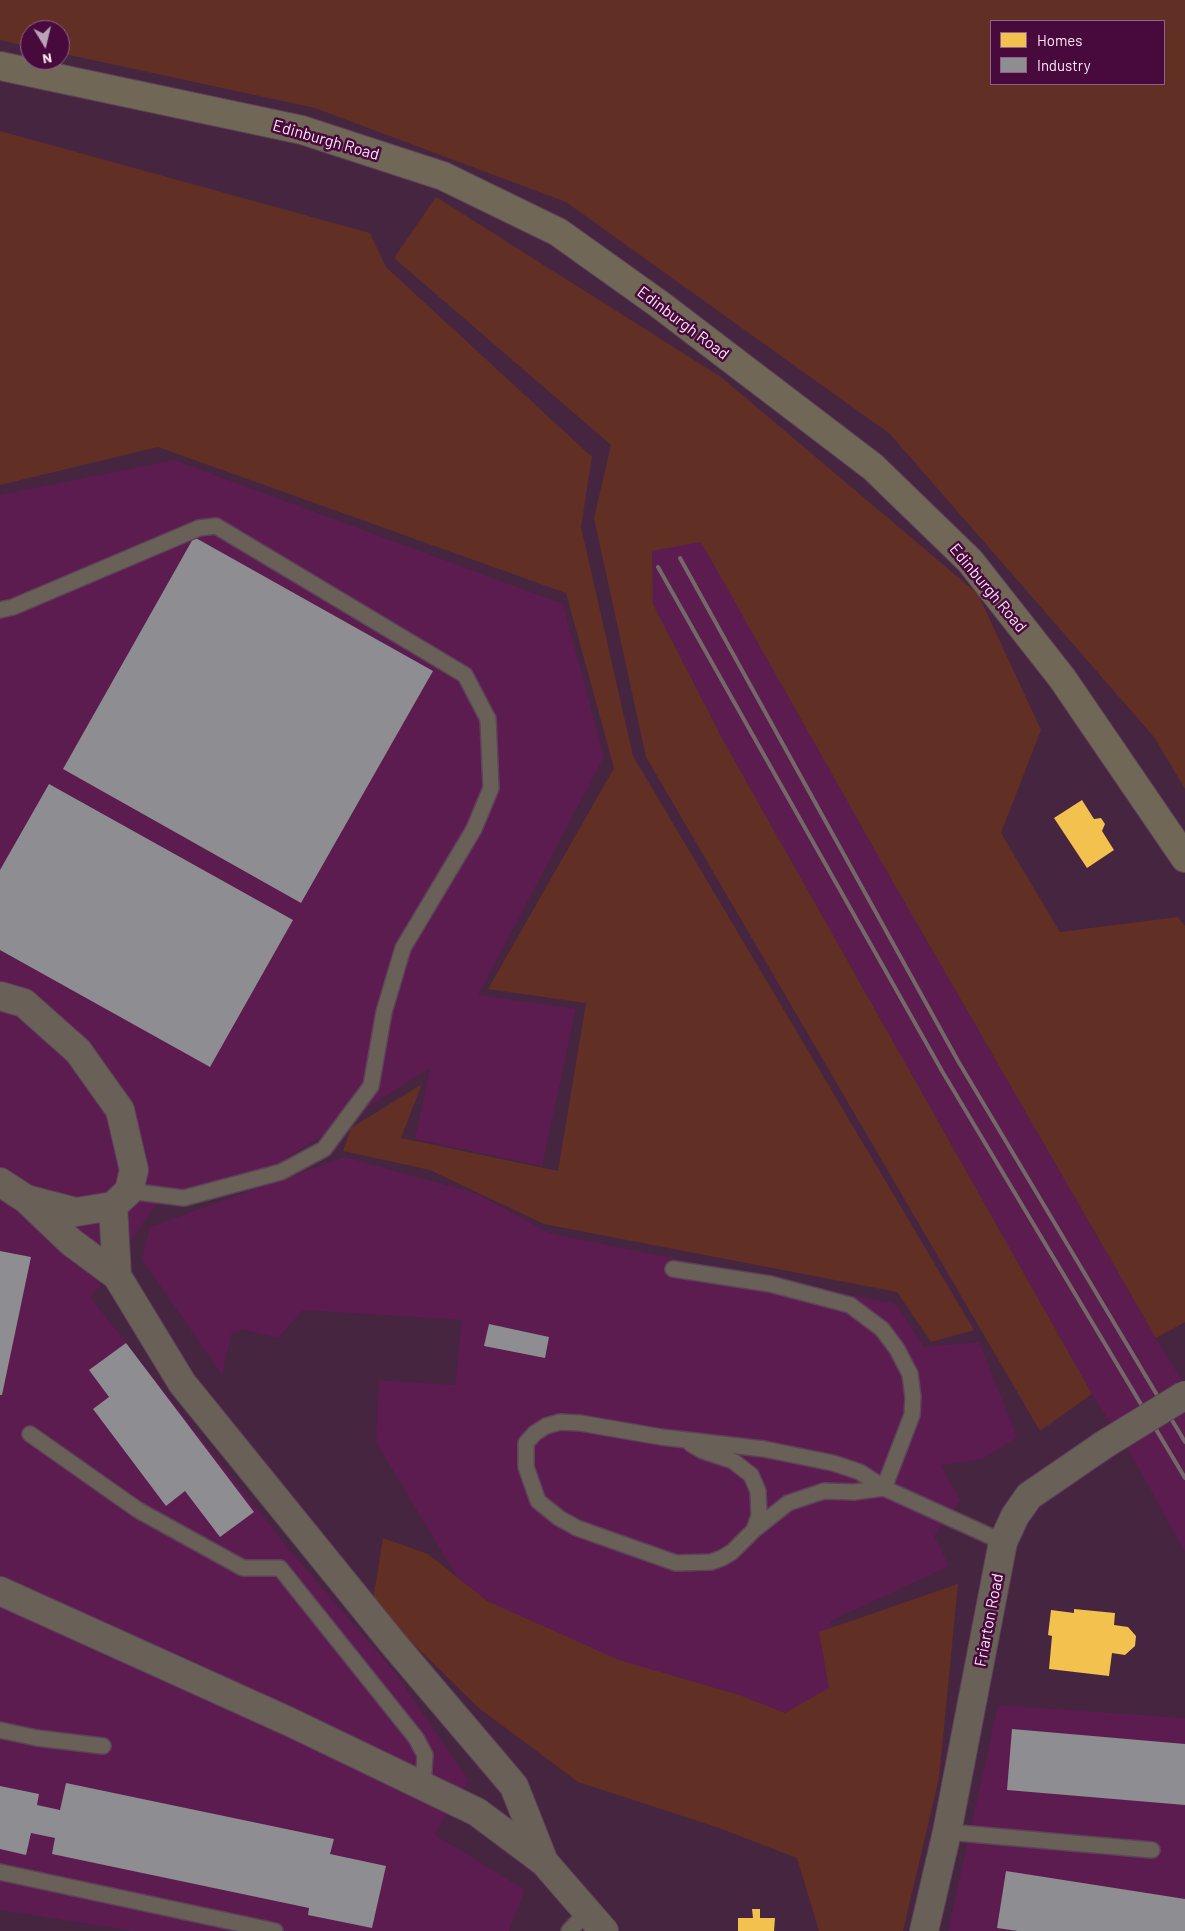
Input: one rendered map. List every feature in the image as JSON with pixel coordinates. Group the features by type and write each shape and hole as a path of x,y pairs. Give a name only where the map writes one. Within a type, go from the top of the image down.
{"main road":[{"name":"Edinburgh Road","path":"0,66 302,130 443,176 558,232 659,304 873,467 970,561 1062,678 1185,858"}],"street":[{"path":"0,996 24,1003 78,1051 120,1110 134,1170 121,1198 117,1276"},
{"path":"0,1182 26,1200 71,1242 117,1276 182,1383 396,1647 514,1786 544,1862"},
{"path":"26,1200 76,1212 121,1198"},
{"name":"Friarton Road","path":"924,1931 947,1832 1003,1542 1015,1516 1029,1496 1105,1444 1185,1395"},
{"path":"0,1591 290,1722 477,1812 544,1862 596,1921"}],"lane":[{"path":"0,610 13,607 199,528 216,526 465,675 488,719 491,788 474,828 403,948 384,1012 371,1086 324,1149 281,1172 184,1198 121,1198"},
{"path":"673,1269 770,1284 850,1305 882,1329 897,1349 910,1374 913,1397 912,1415 884,1488"},
{"path":"884,1488 854,1492 824,1491 788,1504 754,1530 732,1552 722,1558 711,1562 676,1563 577,1528 559,1518 538,1500 526,1467 526,1443 534,1433 546,1426 560,1422 580,1423 764,1449 833,1463 860,1472 884,1488 1003,1542"},
{"path":"30,1434 138,1510 243,1568 280,1568 416,1738 425,1755 423,1786"},
{"path":"683,1439 703,1451 734,1461 751,1475 758,1492 759,1516 754,1530"},
{"path":"0,1730 36,1738 102,1746"},
{"path":"947,1832 1152,1850"},
{"path":"0,1872 275,1931"},
{"path":"569,1931 596,1921"}],"shaded area":[{"path":"0,0 1185,0 1185,789 1154,737 890,434 566,202 315,108 70,55 70,20 20,20 20,45 0,40"},
{"path":"0,131 370,233 386,267 592,457 581,527 633,756 974,1330 931,1342 897,1292 544,1224 430,1170 343,1151 351,1128 422,1084 401,1138 558,1171 586,1003 488,989 614,768 566,593 158,447 0,485"},
{"path":"436,197 721,377 978,594 1041,730 1001,833 1060,932 1178,917 1185,926 1185,1322 1156,1338 889,875 701,542 652,551 653,604 724,742 1092,1394 1040,1431 646,757 594,518 611,445 394,258"},
{"path":"174,460 563,604 604,757 478,995 576,1009 542,1166 415,1139 430,1068 277,1164 155,1206 91,1298 292,1553 394,1671 469,1781 434,1834 525,1890 509,1931 132,1931 0,1910 0,495"},
{"path":"701,541 889,875 1185,1385 1185,1552 1133,1458 1092,1394 724,742 653,604 652,551"},
{"path":"345,1157 478,1194 549,1233 896,1304 924,1347 979,1342 1017,1437 983,1459 941,1465 960,1501 934,1536 949,1566 831,1621 848,1754 602,1668 463,1587 376,1442 379,1380 455,1385 462,1320 303,1310 278,1338 245,1330 232,1332 222,1375 142,1259 150,1227"},
{"path":"383,1538 428,1554 487,1601 619,1660 739,1695 785,1713 829,1688 819,1632 958,1584 939,1778 903,1931 819,1931 797,1858 719,1828 578,1782 480,1709 402,1633 373,1601"},
{"path":"998,1705 1185,1718 1185,1931 948,1931"}],"building: Homes":[{"path":"1082,800 1094,819 1101,818 1105,824 1102,831 1114,850 1087,868 1054,818"},
{"path":"1074,1609 1115,1613 1114,1625 1128,1627 1136,1636 1135,1646 1125,1655 1112,1653 1109,1676 1049,1669 1052,1636 1048,1635 1051,1610 1074,1613"},
{"path":"752,1909 760,1909 760,1918 775,1918 774,1931 738,1931 738,1918 753,1918"}],"building: Industry":[{"path":"194,537 433,671 301,903 63,769"},
{"path":"49,784 293,920 210,1067 0,950 0,870"},
{"path":"0,1251 31,1257 2,1395 0,1395"},
{"path":"489,1324 549,1337 545,1358 484,1346"},
{"path":"126,1343 254,1512 220,1537 185,1491 166,1506 93,1409 109,1397 89,1370"},
{"path":"1012,1729 1185,1744 1185,1805 1007,1790"},
{"path":"66,1783 334,1839 330,1854 386,1866 372,1928 308,1915 309,1908 52,1854 55,1838 31,1833 26,1855 0,1849 0,1786 39,1794 37,1805 60,1810"},
{"path":"1006,1871 1185,1899 1185,1931 1018,1931 997,1928"}],"railway":[{"path":"680,558 958,1061 1185,1442"},
{"path":"658,567 942,1071 1185,1478"}]}
